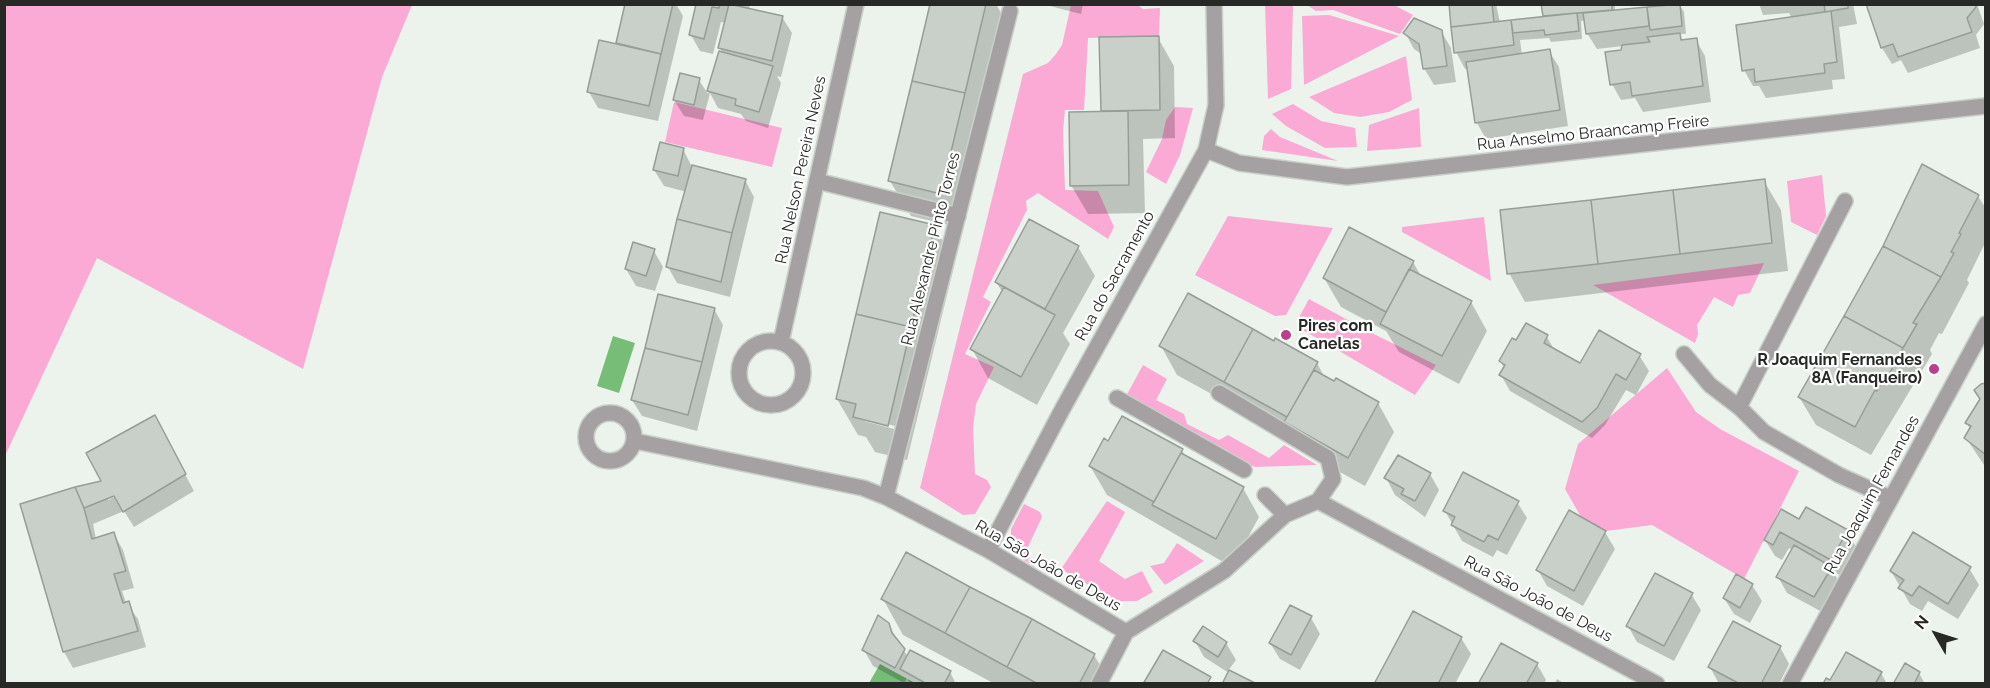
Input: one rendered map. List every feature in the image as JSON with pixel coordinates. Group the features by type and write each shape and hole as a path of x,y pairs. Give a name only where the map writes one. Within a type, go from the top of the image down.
{"street":[{"name":"Rua Nelson Pereira Neves","path":"781,342 856,4"},
{"name":"Rua do Sacramento","path":"988,550 1068,398 1206,150 1216,105 1214,4"},
{"name":"Rua Alexandre Pinto Torres","path":"886,497 1010,11"},
{"name":"Rua Anselmo Braancamp Freire","path":"1206,150 1239,163 1347,177 1986,106"},
{"path":"817,181 958,216"},
{"path":"1739,407 1845,201"},
{"name":"Rua Joaquim Fernandes","path":"1790,684 1986,324"},
{"path":"761,342 781,342 797,355 803,375 800,385 795,394 777,404 756,401 741,386 740,365 744,355 761,342"},
{"path":"1684,354 1710,385 1739,407 1764,432 1839,475 1890,498"},
{"path":"1220,393 1328,458 1333,479 1318,501"},
{"path":"1116,398 1244,470"},
{"name":"Rua São João de Deus","path":"634,441 863,488 886,497 988,550 1126,632 1224,571 1285,515 1318,501 1657,684"},
{"path":"1265,495 1285,515"},
{"path":"1099,684 1126,632"}],"shaded area":[{"path":"5,4 412,5 382,77 303,369 97,258 5,456"},
{"path":"1136,4 1143,9 1160,8 1159,36 1088,38 1084,110 1065,110 1063,131 1065,190 1098,191 1114,227 1108,239 1038,193 1026,201 1027,210 983,297 991,302 965,354 994,367 976,404 973,428 975,474 987,480 991,487 975,514 963,515 920,488 1023,74 1048,63 1056,54 1062,45 1071,5"},
{"path":"1265,5 1293,5 1291,89 1268,99"},
{"path":"1307,5 1394,5 1413,15 1400,34 1333,10 1316,11"},
{"path":"1329,15 1399,36 1304,85 1302,16"},
{"path":"1406,56 1412,100 1389,112 1360,117 1334,113 1309,97"},
{"path":"674,102 782,128 772,167 665,142"},
{"path":"1293,104 1321,121 1355,128 1357,147 1325,148 1286,126 1272,114"},
{"path":"1175,107 1193,108 1180,155 1166,184 1146,172 1162,139 1166,120"},
{"path":"1419,108 1421,147 1367,151 1369,125"},
{"path":"1271,129 1280,137 1338,161 1262,150 1264,136"},
{"path":"1822,175 1826,216 1817,235 1791,222 1787,181"},
{"path":"1228,216 1333,228 1286,315 1275,316 1195,275"},
{"path":"1484,217 1491,281 1402,232 1402,227"},
{"path":"1764,263 1750,293 1738,295 1733,307 1714,297 1697,325 1698,334 1695,343 1593,285"},
{"path":"1309,299 1436,365 1415,395 1301,329 1297,321"},
{"path":"613,336 635,343 619,393 597,386"},
{"path":"1143,365 1167,379 1156,400 1184,414 1187,424 1219,440 1228,435 1269,458 1284,445 1317,465 1255,467 1125,398"},
{"path":"1667,368 1696,412 1720,429 1799,471 1744,579 1652,525 1606,531 1581,517 1565,489 1578,444"},
{"path":"1107,501 1125,512 1099,561 1125,579 1142,571 1153,592 1137,601 1116,601 1061,569"},
{"path":"1024,504 1040,512 1042,517 1026,551 1035,567 1019,557 1011,544 1011,529"},
{"path":"1177,543 1204,561 1165,585 1150,566 1164,563"},
{"path":"880,664 915,683 869,683"}],"building":[{"path":"625,4 673,4 661,54 616,43"},
{"path":"696,4 720,4 719,8 712,7 704,39 689,35"},
{"path":"729,4 783,16 772,61 718,48"},
{"path":"930,4 986,4 965,93 912,81"},
{"path":"1449,4 1492,4 1494,22 1451,27"},
{"path":"1541,4 1612,4 1612,10 1543,16"},
{"path":"1680,4 1682,26 1650,30 1647,7"},
{"path":"1824,4 1848,4 1848,8 1825,12"},
{"path":"1866,4 1975,4 1976,7 1967,18 1972,32 1898,57 1893,44 1881,48"},
{"path":"1647,7 1649,26 1586,34 1583,13"},
{"path":"1831,11 1837,62 1824,64 1825,73 1755,82 1754,69 1742,71 1736,25"},
{"path":"1577,13 1579,31 1545,35 1544,30 1513,33 1511,20"},
{"path":"1414,18 1442,30 1447,66 1423,69 1419,44 1403,33"},
{"path":"1511,20 1514,45 1454,53 1451,27"},
{"path":"1680,33 1681,40 1697,38 1703,86 1632,96 1630,82 1610,85 1605,52 1621,50 1622,45 1650,42 1647,37"},
{"path":"1159,36 1160,110 1101,111 1099,37"},
{"path":"599,40 661,54 649,106 587,92"},
{"path":"1550,49 1560,110 1475,123 1466,62"},
{"path":"719,51 773,66 759,112 735,105 736,99 707,91"},
{"path":"680,73 700,78 694,105 673,100"},
{"path":"912,81 965,93 941,194 888,181"},
{"path":"1128,111 1129,185 1070,186 1069,112"},
{"path":"660,142 684,148 678,176 653,170"},
{"path":"1922,164 1979,195 1959,233 1961,234 1951,252 1954,253 1941,277 1883,246"},
{"path":"692,165 746,179 732,233 677,219"},
{"path":"1765,179 1772,243 1680,254 1673,190"},
{"path":"1673,190 1680,254 1598,264 1591,200"},
{"path":"1591,200 1598,264 1507,274 1500,210"},
{"path":"880,212 935,225 911,327 856,314"},
{"path":"677,219 732,233 721,282 666,267"},
{"path":"1029,219 1079,246 1045,309 995,282"},
{"path":"1349,227 1414,261 1386,312 1323,278"},
{"path":"633,242 655,249 646,276 625,269"},
{"path":"1883,246 1941,277 1913,323 1917,324 1903,348 1844,316"},
{"path":"1409,269 1472,301 1442,356 1380,324"},
{"path":"1004,287 1055,315 1021,377 970,349"},
{"path":"1188,293 1253,329 1224,382 1159,346"},
{"path":"658,294 715,308 702,362 645,348"},
{"path":"856,314 911,327 888,426 853,417 856,404 836,399"},
{"path":"1844,316 1903,348 1889,374 1887,373 1877,391 1875,390 1855,427 1798,397"},
{"path":"1526,323 1548,335 1544,343 1580,363 1599,330 1641,354 1626,380 1616,374 1597,408 1582,422 1499,375 1505,365 1499,361 1512,338 1516,340"},
{"path":"1253,329 1274,341 1275,338 1318,362 1287,417 1224,382"},
{"path":"645,348 702,362 688,415 631,400"},
{"path":"1314,370 1334,381 1336,378 1379,402 1348,458 1284,422"},
{"path":"1986,383 1986,455 1964,438 1971,426 1965,423 1980,399 1974,390"},
{"path":"155,415 186,474 123,512 114,496 84,508 75,487 101,481 86,453"},
{"path":"1122,416 1183,449 1154,502 1089,466 1104,438 1108,441"},
{"path":"1181,453 1244,487 1216,539 1152,505"},
{"path":"1398,455 1431,473 1415,501 1401,494 1404,489 1384,478"},
{"path":"1463,472 1519,501 1498,540 1488,535 1484,542 1451,525 1455,517 1443,511"},
{"path":"75,487 84,508 92,539 114,532 126,571 114,574 123,603 129,601 138,631 63,652 20,504"},
{"path":"1806,507 1848,530 1831,560 1780,532 1773,545 1764,540 1781,509 1799,519"},
{"path":"1569,510 1606,531 1574,591 1536,570"},
{"path":"1913,532 1971,567 1948,604 1919,586 1912,596 1898,588 1904,580 1890,571"},
{"path":"1794,545 1832,567 1814,597 1776,577"},
{"path":"906,552 970,587 945,633 881,599"},
{"path":"1655,573 1693,593 1664,646 1626,626"},
{"path":"1736,574 1753,584 1740,608 1723,598"},
{"path":"970,587 1032,619 1007,667 945,633"},
{"path":"1290,605 1312,616 1291,655 1269,643"},
{"path":"1413,611 1462,637 1438,684 1374,684"},
{"path":"878,615 889,623 892,633 905,649 895,668 862,650"},
{"path":"1032,619 1095,654 1079,684 1038,684 1007,667"},
{"path":"1733,621 1781,646 1761,684 1740,684 1708,667"},
{"path":"1203,626 1227,642 1218,657 1193,641"},
{"path":"1501,643 1538,663 1526,684 1478,684"},
{"path":"910,650 951,671 944,684 927,684 900,669"},
{"path":"1163,650 1211,677 1207,684 1143,684"},
{"path":"1846,652 1882,672 1875,684 1823,684 1826,678 1830,680"},
{"path":"1905,663 1920,672 1914,684 1893,684"},
{"path":"1229,670 1257,684 1222,684"}],"place":[{"name":"Pires com Canelas","path":"1286,335"},
{"name":"R Joaquim Fernandes 8A (Fanqueiro)","path":"1934,369"}]}
